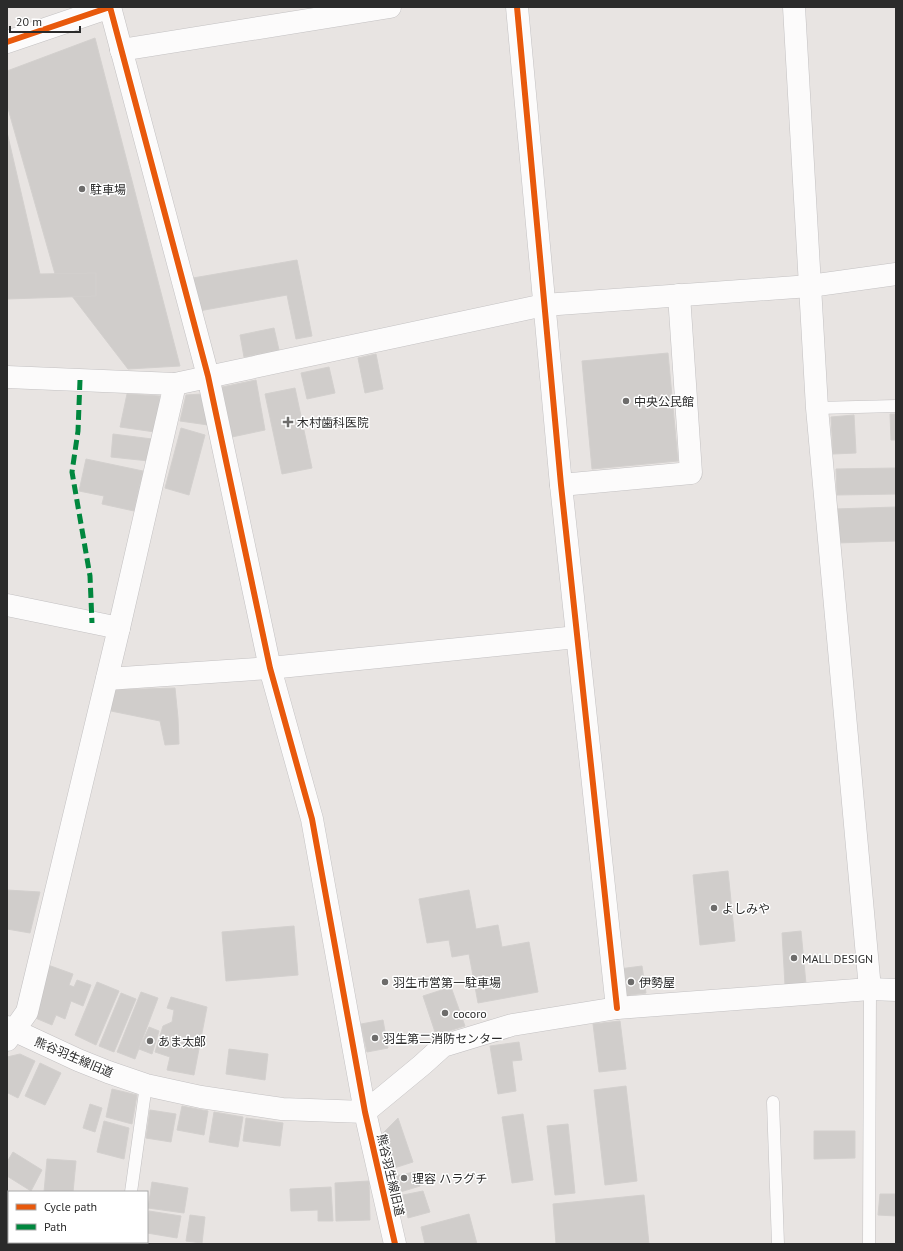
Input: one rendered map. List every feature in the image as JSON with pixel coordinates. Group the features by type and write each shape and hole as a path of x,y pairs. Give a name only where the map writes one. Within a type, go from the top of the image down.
{"street":[{"path":"7,42 110,7 208,376 270,668 312,819 364,1112 443,1046 512,1025 618,1008 870,989 896,990"},
{"path":"121,50 390,7"},
{"path":"517,7 561,485 618,1008"},
{"path":"794,7 817,408 870,989"},
{"path":"7,377 175,384 544,305 810,286 896,274"},
{"path":"561,485 690,473 679,296"},
{"path":"9,1033 26,1012 107,679 175,384"},
{"path":"7,605 119,628"},
{"path":"107,679 270,668 577,637"},
{"name":"熊谷羽生線旧道","path":"9,1033 108,1072 146,1085 201,1097 282,1109 364,1112 395,1244"}],"lane":[{"path":"817,408 896,406"},
{"path":"869,1244 870,989"},
{"path":"131,1191 146,1085"},
{"path":"773,1102 778,1244"}],"building":[{"name":"駐車場","path":"95,38 180,366 128,369 55,274 7,105 7,71"},
{"path":"7,132 40,274 96,273 96,296 7,299"},
{"path":"297,260 312,336 296,339 287,295 199,311 193,278"},
{"path":"274,328 279,350 244,357 240,335"},
{"path":"668,353 678,461 592,469 582,361"},
{"path":"376,354 383,389 365,393 358,358"},
{"path":"329,367 335,393 307,399 301,373"},
{"path":"256,380 265,430 232,437 222,387"},
{"path":"295,388 312,468 282,474 265,394"},
{"path":"127,394 160,396 155,432 120,427"},
{"path":"202,394 208,425 180,421 186,395"},
{"path":"890,414 896,414 896,440 891,440"},
{"path":"854,415 856,453 833,454 831,417"},
{"path":"181,428 205,435 189,495 165,488"},
{"path":"113,434 152,439 149,461 111,457"},
{"path":"86,459 143,471 134,511 102,504 104,496 79,491"},
{"path":"896,468 896,494 837,495 836,469"},
{"path":"896,507 896,541 837,543 835,509"},
{"path":"175,688 179,744 165,745 160,721 111,711 111,690"},
{"name":"よしみや","path":"728,871 735,941 700,945 693,875"},
{"path":"7,890 40,892 30,933 7,929"},
{"path":"469,890 476,929 498,925 502,947 529,942 538,992 478,1003 469,954 452,957 449,940 427,943 419,899"},
{"path":"294,926 298,975 226,981 222,932"},
{"name":"MALL DESIGN","path":"801,931 806,984 785,985 782,933"},
{"path":"48,965 73,974 69,985 74,987 77,980 91,985 83,1006 71,1001 65,1019 56,1015 52,1025 33,1017"},
{"path":"642,966 646,993 623,996 619,969"},
{"path":"97,982 119,991 96,1045 75,1035"},
{"path":"451,987 465,1026 436,1035 423,996"},
{"path":"141,992 158,998 135,1059 117,1052"},
{"path":"121,993 136,999 114,1052 99,1046"},
{"path":"171,997 207,1007 194,1075 167,1070 170,1057 155,1052 163,1026 172,1022 174,1010 167,1008"},
{"path":"383,1020 388,1048 367,1052 361,1024"},
{"path":"620,1021 626,1069 599,1072 593,1024"},
{"path":"149,1027 159,1031 152,1054 139,1049"},
{"path":"519,1042 522,1060 512,1061 516,1091 498,1094 490,1046"},
{"path":"229,1049 268,1054 265,1080 226,1074"},
{"path":"20,1054 35,1061 18,1098 8,1093 7,1094 7,1057"},
{"path":"40,1063 61,1073 45,1105 25,1096"},
{"path":"626,1086 637,1181 605,1185 594,1090"},
{"path":"112,1089 137,1095 132,1124 106,1117"},
{"path":"90,1104 102,1108 95,1132 83,1128"},
{"path":"182,1106 208,1111 204,1135 177,1130"},
{"path":"150,1110 176,1114 171,1142 146,1138"},
{"path":"214,1112 243,1117 238,1147 209,1142"},
{"path":"523,1114 533,1180 512,1183 502,1117"},
{"path":"246,1118 283,1123 280,1146 243,1141"},
{"path":"398,1118 413,1162 391,1169 381,1135"},
{"path":"104,1121 129,1128 124,1159 97,1152"},
{"path":"568,1124 575,1193 555,1195 547,1126"},
{"path":"814,1131 855,1131 855,1158 814,1159"},
{"path":"13,1152 42,1170 31,1191 7,1176 7,1162"},
{"path":"47,1159 76,1161 73,1191 44,1191"},
{"path":"414,1172 420,1186 397,1193 391,1177"},
{"path":"369,1181 370,1220 336,1221 335,1183"},
{"path":"152,1182 188,1188 184,1213 148,1208"},
{"path":"331,1187 333,1221 318,1221 318,1210 291,1211 290,1189"},
{"path":"423,1191 430,1212 408,1218 403,1195"},
{"path":"880,1194 896,1194 896,1216 878,1215"},
{"path":"644,1195 649,1244 556,1244 553,1204"},
{"path":"149,1211 181,1216 177,1238 148,1233"},
{"path":"469,1214 477,1244 425,1244 421,1227"},
{"path":"190,1215 205,1217 202,1243 186,1241"}],"marked path":[{"path":"80,380 78,431 72,472 90,576 92,623"}],"cycle path":[{"path":"7,42 110,7 208,376 270,668 312,819 365,1112 395,1244"},
{"path":"517,7 561,485 617,1008"}],"place":[{"name":"駐車場","path":"82,189"},
{"name":"中央公民館","path":"626,401"},
{"name":"木村歯科医院","path":"288,422"},
{"name":"よしみや","path":"714,908"},
{"name":"MALL DESIGN","path":"794,958"},
{"name":"羽生市営第一駐車場","path":"385,982"},
{"name":"伊勢屋","path":"631,982"},
{"name":"cocoro","path":"445,1013"},
{"name":"羽生第二消防センター","path":"375,1038"},
{"name":"あま太郎","path":"150,1041"},
{"name":"理容 ハラグチ","path":"404,1178"}]}
